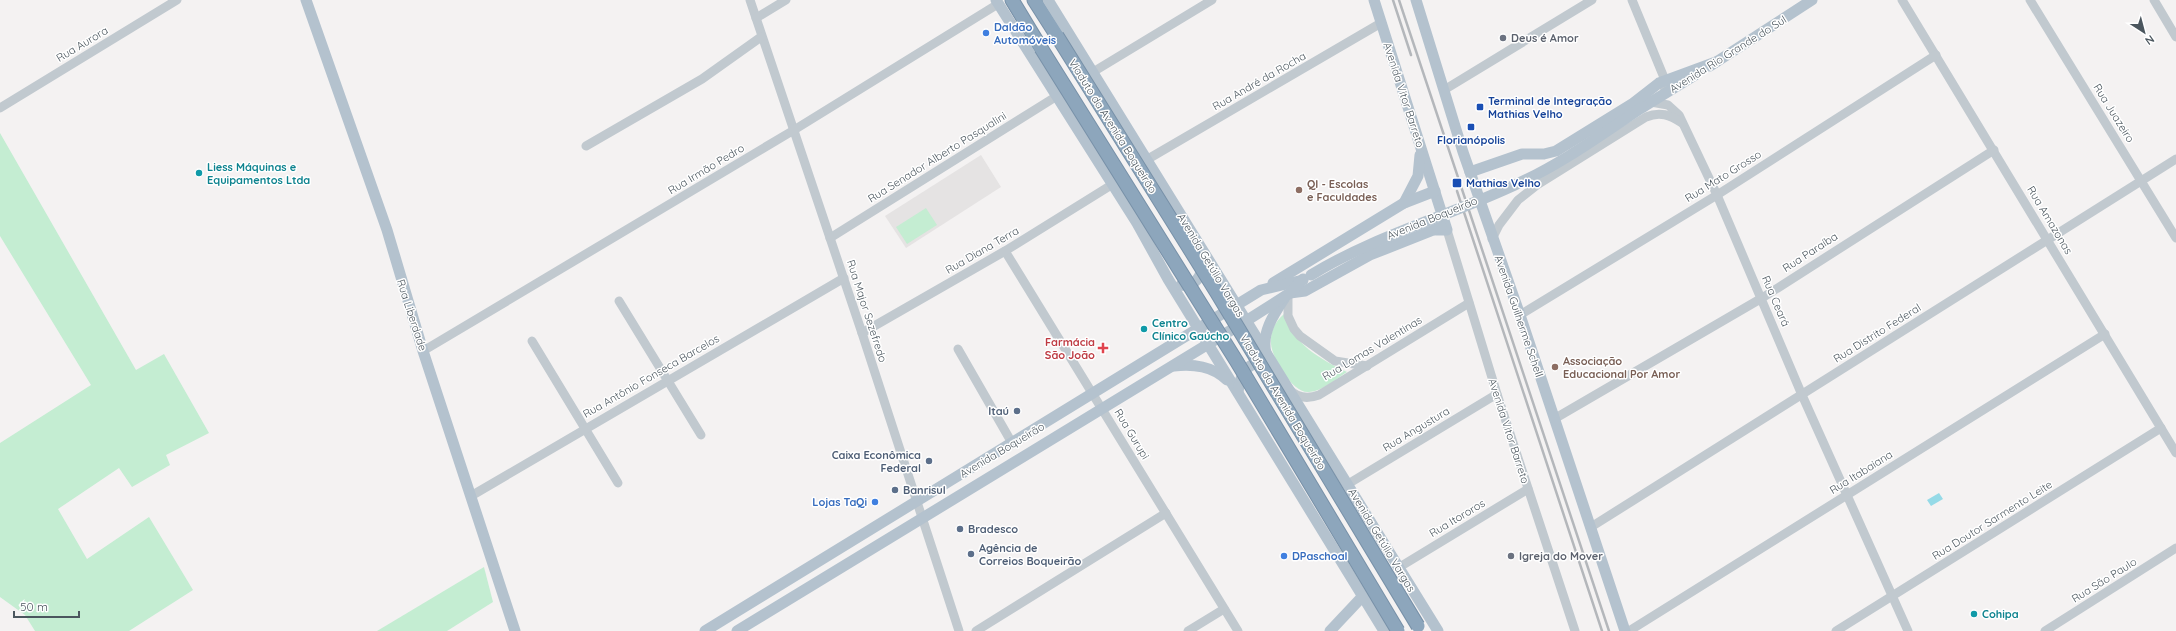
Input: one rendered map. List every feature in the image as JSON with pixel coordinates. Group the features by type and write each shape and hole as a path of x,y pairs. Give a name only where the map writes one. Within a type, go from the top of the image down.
{"highway":[{"name":"Viaduto da Avenida Boqueirão","path":"1012,0 1237,362 1398,631"},
{"name":"Viaduto da Avenida Boqueirão","path":"1034,0 1217,293 1419,628"}],"main road":[{"name":"Rua Liberdade","path":"306,0 325,58 372,186 423,351 515,631"},
{"name":"Avenida Getúlio Vargas","path":"1048,0 1148,159 1225,289 1348,484 1398,568 1438,631"},
{"name":"Avenida Vitor Barreto","path":"1374,0 1435,191 1443,228"},
{"name":"Avenida Guilherme Schell","path":"1416,0 1492,239 1520,315 1626,631"},
{"name":"Avenida Rio Grande do Sul","path":"1647,105 1812,0"},
{"path":"997,2 1113,184 1198,329 1209,344 1384,631"},
{"path":"1470,172 1522,154 1544,154 1556,151 1632,104 1652,87 1665,80 1716,62"},
{"name":"Avenida Boqueirão","path":"705,631 1258,292 1307,277 1366,245 1518,184 1554,165 1647,105"},
{"path":"1404,203 1418,176 1420,146"},
{"path":"1225,289 1236,297 1258,292 1404,203 1435,191"},
{"path":"1267,355 1265,343 1268,329 1288,294 1305,291 1370,256 1443,228"},
{"path":"1168,278 1182,285 1193,284 1201,275 1205,256"},
{"name":"Avenida Boqueirão","path":"737,631 1102,408 1172,367 1288,294 1307,277"},
{"path":"1181,340 1189,325 1189,312"},
{"path":"1238,392 1242,374 1251,365 1260,364 1276,370"},
{"path":"1172,367 1194,365 1212,369 1222,376 1238,392"},
{"path":"1330,631 1362,597"}],"street":[{"name":"Rua Aurora","path":"0,108 177,0"},
{"name":"Rua Major Sezefredo","path":"750,0 761,37 844,278 959,631"},
{"path":"756,18 786,0"},
{"path":"1093,72 1212,0"},
{"path":"1444,90 1592,0"},
{"path":"1632,0 1665,80 1663,89 1647,105"},
{"name":"Rua Amazonas","path":"1902,0 2176,453"},
{"name":"Rua Juazeiro","path":"2030,0 2176,238"},
{"path":"2154,0 2176,37"},
{"name":"Rua Irmão Pedro","path":"423,351 794,130 997,2"},
{"name":"Rua André da Rocha","path":"1148,159 1381,23"},
{"path":"586,146 702,79 761,37"},
{"name":"Rua Mato Grosso","path":"1520,315 1717,195 1936,55"},
{"name":"Rua Senador Alberto Pasqualini","path":"830,238 1057,96"},
{"name":"Rua Ceará","path":"1647,105 1671,107 1677,112 1717,195 1802,395 1908,631"},
{"path":"1492,239 1499,225 1518,200 1537,185 1646,117 1662,114 1673,117 1682,123"},
{"name":"Rua Paraíba","path":"1554,419 1762,298 1994,150"},
{"name":"Rua Distrito Federal","path":"1591,527 2176,160"},
{"name":"Rua Diana Terra","path":"862,333 1005,251 1113,184"},
{"name":"Avenida Vitor Barreto","path":"1443,228 1469,303 1497,394 1575,631"},
{"name":"Rua Gurupi","path":"1005,251 1094,393 1238,631"},
{"name":"Rua Antônio Fonseca Barcelos","path":"471,496 666,380 844,278"},
{"path":"1288,294 1288,316 1294,329 1300,336 1335,361 1367,366"},
{"path":"619,301 700,435"},
{"name":"Rua Lomas Valentinas","path":"1287,387 1298,395 1311,397 1367,366 1469,303"},
{"name":"Rua Itabaiana","path":"1629,631 2105,334"},
{"path":"532,341 618,483"},
{"path":"958,349 1012,443"},
{"name":"Rua Angustura","path":"1348,484 1497,394"},
{"name":"Rua Doutor Sarmento Leite","path":"1836,631 2161,428"},
{"name":"Rua Itororos","path":"1398,568 1528,489"},
{"path":"976,631 1166,513"},
{"name":"Rua São Paulo","path":"2045,631 2176,548"},
{"path":"1188,631 1224,609"}],"shaded area":[{"path":"981,155 1001,187 906,248 885,216"}],"green space":[{"path":"0,133 136,370 164,354 209,433 166,455 170,465 132,487 119,468 58,509 87,559 149,517 193,590 129,631 35,631 25,615 0,597 0,443 91,385 0,236"},
{"path":"926,208 937,225 907,244 896,227"},
{"path":"1284,314 1288,325 1301,342 1327,362 1347,372 1329,384 1314,391 1303,391 1296,387 1279,366 1271,344 1271,335 1274,327"},
{"path":"484,567 493,602 447,631 377,631"}],"water":[{"path":"1939,493 1943,499 1931,506 1927,500"}],"railway":[{"path":"1393,0 1411,55"},
{"path":"1399,0 1609,631"},
{"path":"1457,191 1602,631"}],"place":[{"name":"Daldão Automóveis","path":"986,33"},
{"name":"Deus é Amor","path":"1503,38"},
{"name":"Terminal de Integração Mathias Velho","path":"1480,107"},
{"name":"Florianópolis","path":"1471,127"},
{"name":"Liess Máquinas e Equipamentos Ltda","path":"199,173"},
{"name":"Mathias Velho","path":"1457,183"},
{"name":"QI - Escolas e Faculdades","path":"1299,190"},
{"name":"Centro Clínico Gaúcho","path":"1144,329"},
{"name":"Farmácia São João","path":"1103,348"},
{"name":"Associação Educacional Por Amor","path":"1555,367"},
{"name":"Itaú","path":"1017,411"},
{"name":"Caixa Econômica Federal","path":"929,461"},
{"name":"Banrisul","path":"895,490"},
{"name":"Lojas TaQi","path":"875,502"},
{"name":"Bradesco","path":"960,529"},
{"name":"Agência de Correios Boqueirão","path":"971,554"},
{"name":"DPaschoal","path":"1284,556"},
{"name":"Igreja do Mover","path":"1511,556"},
{"name":"Cohipa","path":"1974,614"}]}
